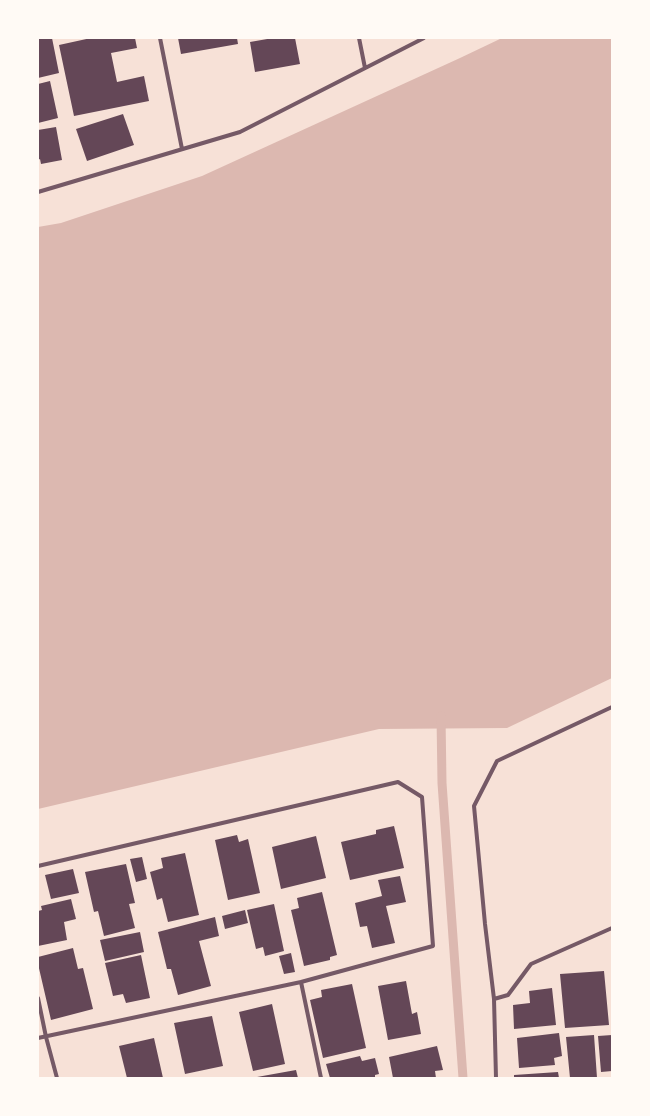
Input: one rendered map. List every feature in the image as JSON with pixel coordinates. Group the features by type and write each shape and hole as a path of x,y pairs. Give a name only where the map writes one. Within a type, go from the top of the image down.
{"street":[{"path":"160,38 182,149"},
{"path":"359,38 365,68"},
{"path":"38,192 240,132 424,38"},
{"path":"496,1078 494,999 485,924 474,806 497,761 612,707"},
{"path":"38,866 398,782 422,798 432,946 300,982 38,1038"},
{"path":"494,999 508,995 531,964 612,928"},
{"path":"300,982 321,1078"},
{"path":"38,998 46,1037 57,1078"}],"shaded area":[{"path":"502,38 612,38 612,678 507,728 379,729 38,809 38,227 61,223 202,176"}],"building":[{"path":"38,38 52,38 59,73 38,78"},
{"path":"91,38 135,38 137,48 111,53 117,82 144,76 149,101 74,116 59,45"},
{"path":"178,38 237,38 238,44 181,54"},
{"path":"273,38 295,38 300,64 255,72 250,42"},
{"path":"50,81 58,118 38,123 38,84"},
{"path":"123,114 134,145 87,161 76,129"},
{"path":"56,127 62,160 41,164 40,159 38,160 38,130"},
{"path":"394,826 404,868 350,880 341,842 376,834 376,830"},
{"path":"237,835 239,842 248,839 260,893 228,900 215,840"},
{"path":"316,836 326,878 281,889 272,847"},
{"path":"185,853 199,915 168,922 162,898 157,900 150,872 163,868 161,858"},
{"path":"142,857 147,879 136,882 130,859"},
{"path":"126,864 135,903 129,904 135,928 104,936 98,911 94,912 85,872"},
{"path":"73,869 79,893 51,899 45,875"},
{"path":"400,876 406,902 386,906 395,943 372,948 367,926 360,927 355,903 382,896 378,880"},
{"path":"322,892 337,955 330,957 330,960 304,966 291,910 299,908 297,898"},
{"path":"71,899 76,919 64,922 67,940 38,946 38,911 42,910 41,906"},
{"path":"274,904 284,951 265,956 263,947 256,949 247,910"},
{"path":"245,910 248,923 225,929 222,916"},
{"path":"215,917 219,936 199,941 211,986 178,995 171,969 167,969 158,932"},
{"path":"140,932 144,952 105,961 100,940"},
{"path":"73,948 78,969 83,968 93,1009 51,1020 38,964 38,957"},
{"path":"291,953 295,972 284,974 279,956"},
{"path":"141,955 150,998 126,1003 123,994 113,996 105,963"},
{"path":"604,971 609,1025 565,1028 560,974"},
{"path":"406,981 412,1014 417,1012 421,1034 388,1040 378,986"},
{"path":"352,984 366,1048 323,1058 310,1000 322,997 321,990"},
{"path":"552,988 556,1025 514,1029 513,1005 530,1003 529,991"},
{"path":"272,1004 285,1064 253,1071 239,1012"},
{"path":"212,1016 223,1066 185,1074 174,1023"},
{"path":"559,1033 562,1056 554,1058 555,1065 519,1068 517,1038"},
{"path":"594,1035 597,1078 570,1078 566,1037"},
{"path":"612,1035 612,1071 601,1072 598,1036"},
{"path":"154,1038 163,1078 127,1078 119,1046"},
{"path":"437,1046 443,1070 435,1071 436,1078 393,1078 389,1057"},
{"path":"360,1056 362,1061 375,1058 379,1074 375,1075 375,1078 330,1078 326,1064"},
{"path":"296,1070 298,1078 257,1077"},
{"path":"558,1072 559,1078 514,1078 514,1075"}],"waterway":[{"path":"441,716 442,783 463,1078"}]}
